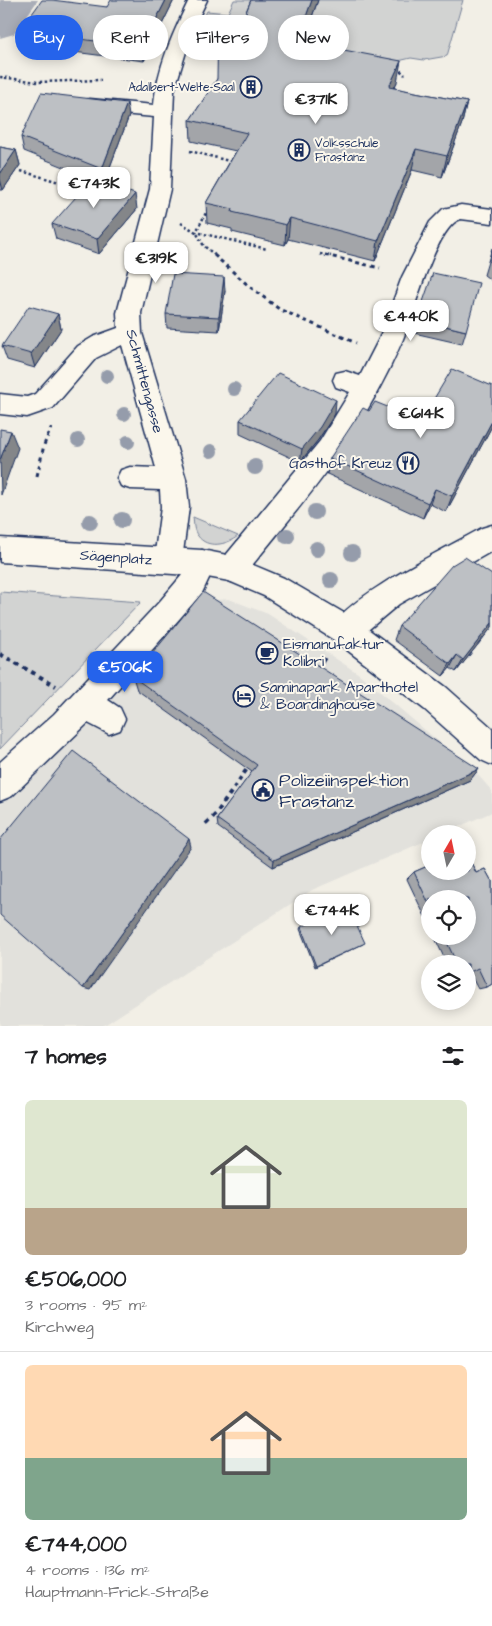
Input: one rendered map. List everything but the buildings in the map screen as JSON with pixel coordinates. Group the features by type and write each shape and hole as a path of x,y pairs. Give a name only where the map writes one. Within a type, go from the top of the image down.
{"street":[{"name":"Schmittengasse","path":"168,560 175,508 173,480 130,333 129,313 160,188 163,112 170,70 184,29 198,0"},
{"path":"70,103 163,112"},
{"path":"232,569 329,448 356,384 391,339 413,277 441,222 450,214 461,212 492,216"},
{"path":"0,404 18,408 36,407 46,401 87,352 112,339 130,333"},
{"path":"130,478 173,480"},
{"path":"336,642 389,594 492,537"},
{"name":"Sägenplatz","path":"0,550 168,560 232,569 274,588 336,642 435,698 492,749"},
{"path":"0,784 65,725 97,711 187,590 202,564"}],"path":[{"path":"397,67 405,75"},
{"path":"0,77 38,82 105,80"},
{"path":"194,152 241,160"},
{"path":"230,168 234,160"},
{"path":"22,171 93,192"},
{"path":"196,232 209,208"},
{"path":"196,232 267,249"},
{"path":"196,232 204,246 249,286 279,309 360,345"},
{"path":"320,254 380,268"},
{"path":"316,670 336,642"},
{"path":"0,654 97,711"},
{"path":"206,824 216,814 255,758"}],"shaded area":[{"path":"234,0 463,0 447,56 424,60 411,58 394,62 349,53 349,15 278,15 278,34 268,33 268,15 205,15 207,11 228,13"},
{"path":"193,517 238,536 228,542 206,543 196,534"},
{"path":"0,592 141,602 0,749"},
{"path":"229,599 268,614 359,674 478,775 492,791 492,812 462,825 421,825 421,843 312,890 103,1026 2,1026 0,1023 0,805 204,601"}],"waterway":[{"path":"0,26 19,0"}],"place":[{"name":"Adalbert-Welte-Saal","path":"251,87"},
{"name":"Volksschule Frastanz","path":"299,150"},
{"name":"Gasthof Kreuz","path":"408,463"},
{"name":"Eismanufaktur Kolibri","path":"267,653"},
{"name":"Saminapark Aparthotel & Boardinghouse","path":"244,696"},
{"name":"Polizeiinspektion Frastanz","path":"263,790"}]}
